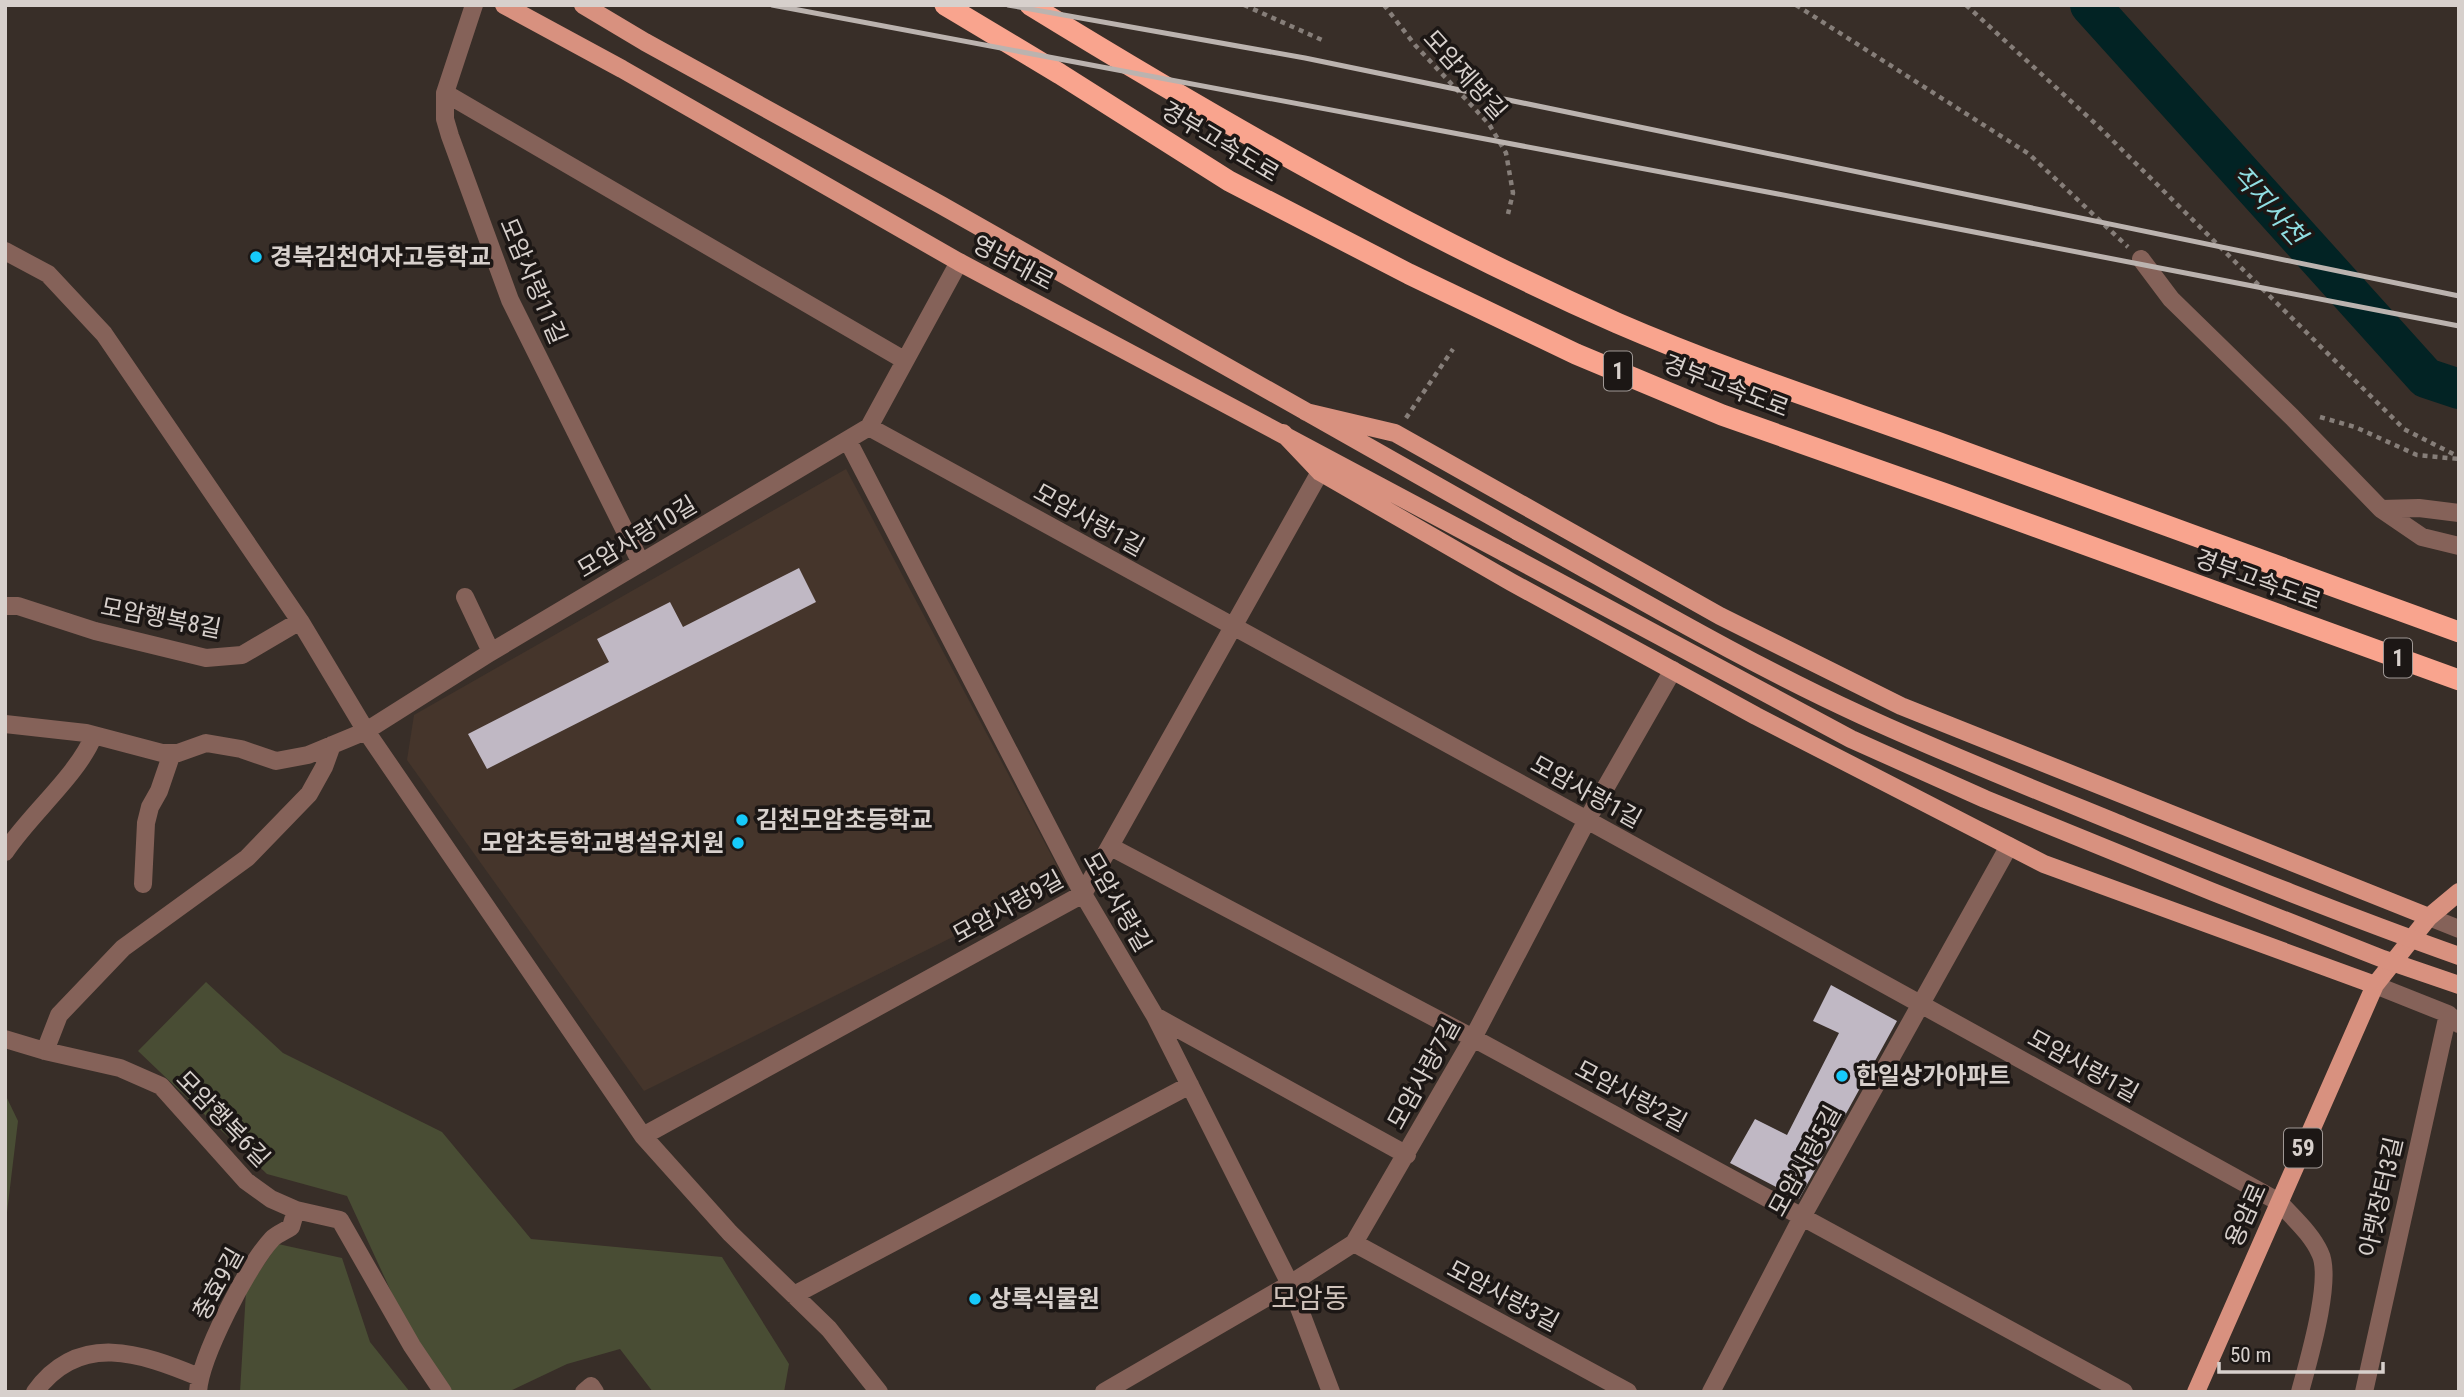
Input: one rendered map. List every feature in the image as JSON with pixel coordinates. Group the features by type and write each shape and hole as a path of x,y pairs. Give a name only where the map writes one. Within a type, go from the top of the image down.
{"highway":[{"name":"경부고속도로","path":"945,5 1229,181 1409,274 1576,354 1722,415 1943,492 2459,680"},
{"name":"경부고속도로","path":"1030,5 1242,130 1376,205 1494,265 1618,323 1751,378 1942,444 2459,632"}],"main road":[{"name":"영남대로","path":"504,5 622,69 959,262 1851,739 1985,799 2213,892 2383,959 2459,985"},
{"name":"영남대로","path":"583,5 1517,531 1741,654 1860,714 1997,774 2393,933 2459,956"},
{"path":"1306,412 1395,433 1720,617 1901,706 2429,916"},
{"path":"1283,433 1320,472 1511,582 1756,716 2044,864 2375,985"},
{"name":"59","path":"2429,916 2459,892"},
{"name":"용암로","path":"2196,1392 2375,985 2429,916"}],"street":[{"name":"모암사랑11길","path":"474,5 445,93 445,119 450,136 510,300 641,563"},
{"path":"445,93 904,360"},
{"path":"5,251 48,274 104,334 300,621 366,731 643,1136 730,1233 829,1329 879,1392"},
{"path":"2141,259 2171,299 2292,417 2381,509 2422,537 2459,547"},
{"name":"모암사랑10길","path":"172,753 206,743 241,749 276,761 308,755 366,731 491,652 848,441 869,427 959,262"},
{"name":"모암사랑1길","path":"869,427 2279,1202 2312,1238 2322,1255 2325,1278 2315,1335 2300,1392"},
{"name":"모암사랑길","path":"848,441 1083,894 1155,1016 1290,1284 1331,1392"},
{"name":"모암사랑9길","path":"643,1136 1083,894 1320,472"},
{"path":"2381,509 2419,508 2459,513"},
{"path":"465,597 491,652"},
{"name":"모암행복8길","path":"5,606 18,606 95,631 206,658 242,655 300,621"},
{"name":"모암사랑7길","path":"1104,1392 1290,1284 1354,1243 1473,1038 1587,820 1672,670"},
{"path":"5,724 94,735 132,746 172,753 146,823 142,884"},
{"path":"5,852 20,830 79,763 94,735"},
{"path":"5,1039 45,1051 59,1015 123,948 247,858 309,794 321,774 332,745"},
{"name":"모암사랑5길","path":"1711,1392 1802,1217 2009,846"},
{"name":"모암사랑2길","path":"1111,847 1473,1038 2124,1392"},
{"path":"2429,916 2459,929"},
{"path":"2375,985 2453,1019"},
{"path":"1155,1016 1407,1155"},
{"name":"아랫장터3길","path":"2364,1392 2453,1019"},
{"name":"모암행복6길","path":"45,1051 120,1068 161,1086 246,1181 271,1199 296,1210 340,1220 412,1346 443,1392"},
{"path":"794,1295 1190,1085"},
{"name":"충효9길","path":"199,1384 230,1305 273,1238 291,1227 296,1210"},
{"name":"모암사랑3길","path":"1354,1243 1628,1392"},
{"path":"36,1392 47,1375 60,1365 77,1357 113,1352 156,1360 199,1384"},
{"path":"584,1392 591,1386 595,1392"}],"path":[{"path":"1244,5 1322,40"},
{"name":"모암제방길","path":"1384,5 1415,46 1489,124 1501,143 1506,153 1513,192 1508,214"},
{"path":"1796,5 2029,154 2141,259"},
{"path":"1966,5 2098,126 2404,429 2459,458"},
{"path":"1395,433 1453,349"},
{"path":"2292,417 2309,414 2355,427 2417,456 2459,458"}],"shaded area":[{"name":"김천모암초등학교","path":"846,469 1065,881 644,1091 407,760 414,715"}],"green space":[{"path":"206,982 283,1053 442,1132 531,1239 722,1257 789,1364 784,1392 653,1392 620,1349 567,1364 508,1392 449,1392 401,1313 347,1196 267,1174 138,1051"},
{"path":"5,1094 18,1121 5,1229"},
{"path":"278,1244 342,1258 370,1342 410,1392 240,1392 246,1291"}],"building":[{"path":"799,568 816,602 487,769 468,734 609,662 597,639 670,602 683,627"},
{"name":"한일상가아파트","path":"1831,985 1897,1021 1799,1199 1730,1163 1755,1119 1787,1135 1839,1033 1813,1021"}],"waterway":[{"name":"직지사천","path":"2090,5 2426,378 2459,389"}],"railway":[{"path":"772,5 1778,194 2459,326"},
{"path":"1008,5 1305,58 2459,296"}],"place":[{"name":"경북김천여자고등학교","path":"256,257"},
{"name":"김천모암초등학교","path":"742,820"},
{"name":"모암초등학교병설유치원","path":"738,843"},
{"name":"한일상가아파트","path":"1842,1076"},
{"name":"상록식물원","path":"975,1299"}],"district":[{"name":"모암동","path":"1310,1298"}]}
